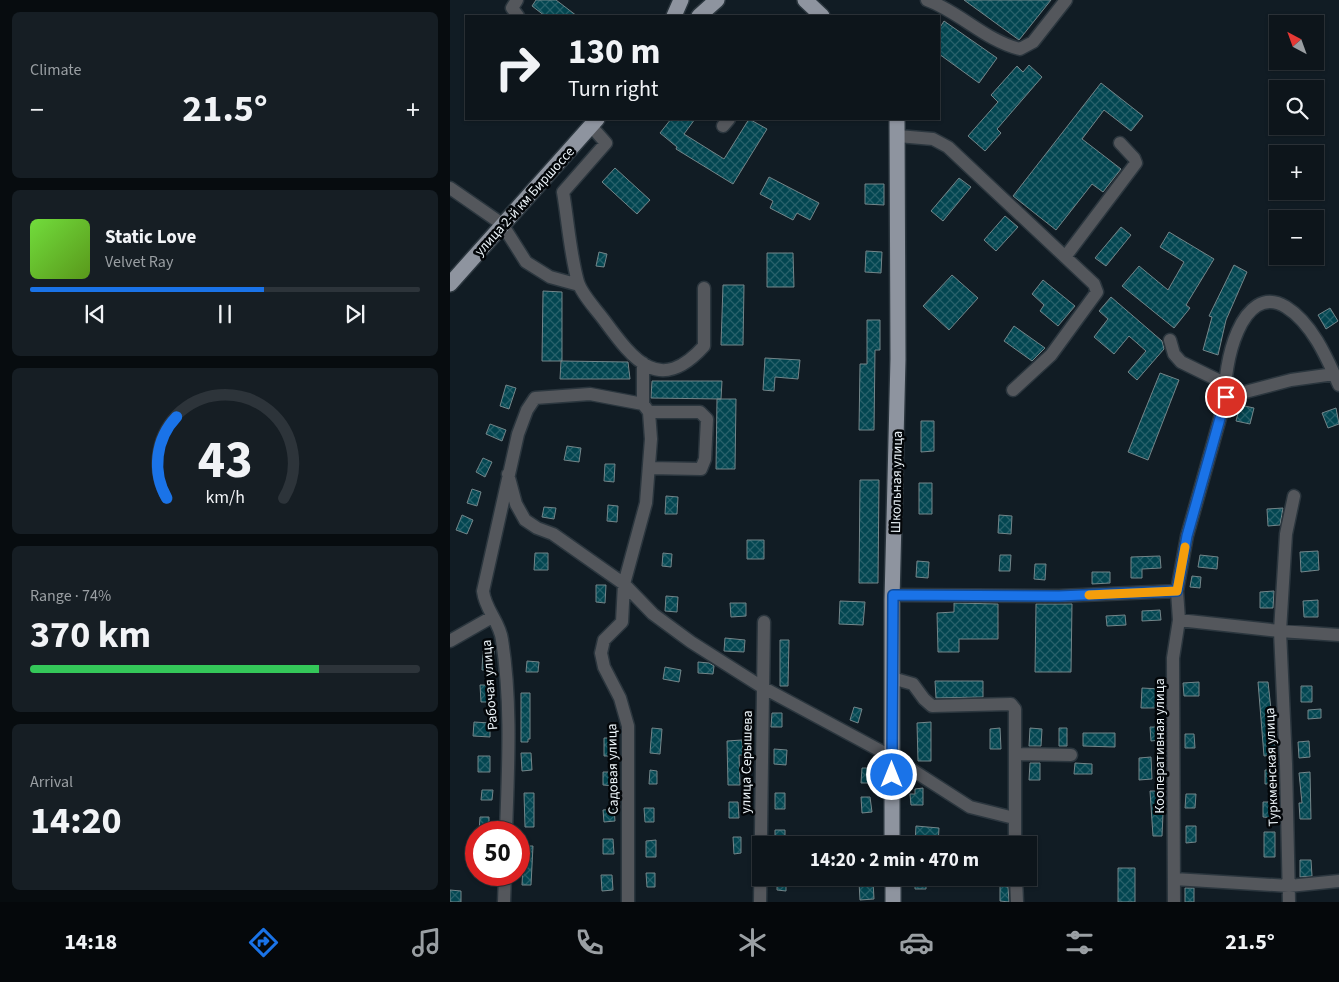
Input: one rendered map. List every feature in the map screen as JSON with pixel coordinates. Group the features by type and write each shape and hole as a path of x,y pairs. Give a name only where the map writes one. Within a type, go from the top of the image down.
{"main road":[{"path":"700,15 717,0"},
{"name":"Школьная улица","path":"892,836 893,595 898,359 897,120"},
{"name":"улица 2-й км Биршоссе","path":"450,284 595,121"},
{"path":"893,886 893,902"}],"street":[{"path":"517,0 512,8 517,15"},
{"path":"926,0 944,6 1007,46 1020,49 1033,42 1066,0"},
{"path":"595,121 606,143 563,192 578,284 626,351 653,370 674,370 692,360 704,346 704,288"},
{"path":"898,136 933,138 948,147 1094,284 1097,292 1051,355 1013,390"},
{"path":"1065,257 1136,163 1134,158 1120,143"},
{"path":"450,188 502,224 526,262 550,277 578,284"},
{"path":"1266,304 1285,306 1299,317 1321,348 1336,380 1291,380 1226,397 1224,383 1237,331 1243,318 1256,307 1266,304"},
{"path":"1170,340 1174,354 1181,362 1224,383"},
{"name":"Садовая улица","path":"628,902 628,726 620,698 604,667 601,653 604,640 622,622 624,584 646,503 651,439 646,408 644,363"},
{"name":"Рабочая улица","path":"506,821 508,698 499,626 484,603 483,591 518,434 527,410 536,398 590,394 646,408"},
{"name":"Кооперативная улица","path":"1174,902 1174,658 1179,620 1177,591 1187,536 1226,397"},
{"path":"646,408 700,412 707,419 705,459 701,469 649,468"},
{"path":"508,474 516,504 525,520 537,528 553,534 624,584 653,614 691,642 762,687 892,757 970,807 1014,818"},
{"name":"Туркменская улица","path":"1289,902 1286,764 1280,631 1286,534 1294,496"},
{"path":"893,595 1059,596 1177,591"},
{"path":"450,641 492,617"},
{"path":"1179,620 1280,631 1339,635"},
{"name":"улица Серышева","path":"760,902 764,622"},
{"path":"892,678 912,684 932,706 1010,704 1015,709 1017,754 1015,836"},
{"path":"1017,754 1071,755"},
{"path":"1174,879 1289,886 1339,881"},
{"path":"504,902 505,886"},
{"path":"1016,886 1017,902"}],"building":[{"path":"536,0 556,0 576,15 544,15 532,6"},
{"path":"964,0 1051,0 1019,40"},
{"path":"944,21 997,58 979,83 940,55 940,27"},
{"path":"1029,65 1042,77 997,129 1001,133 985,151 968,136 998,102 991,95 1017,66 1023,72"},
{"path":"1101,83 1143,116 1131,131 1104,110 1082,139 1121,169 1103,192 1092,184 1056,230 1013,196"},
{"path":"670,120 694,120 684,134 724,159 748,120 767,129 733,184 676,149 677,147 660,133"},
{"path":"615,168 650,200 637,214 602,182"},
{"path":"769,177 819,203 810,220 797,213 793,220 770,208 773,201 760,194"},
{"path":"959,178 971,187 943,221 931,211"},
{"path":"865,184 884,184 884,205 865,204"},
{"path":"1005,216 1018,227 996,251 984,240"},
{"path":"1121,227 1131,235 1106,266 1095,258"},
{"path":"1169,232 1214,259 1186,305 1190,308 1174,328 1122,286 1139,266 1168,290 1184,262 1160,247"},
{"path":"866,251 882,252 881,273 865,272"},
{"path":"599,252 607,254 604,267 596,266"},
{"path":"767,253 793,253 794,287 767,287"},
{"path":"1234,265 1247,272 1226,320 1218,355 1203,350 1212,317 1209,316"},
{"path":"952,275 978,298 949,330 923,306"},
{"path":"1043,280 1075,306 1058,326 1040,311 1044,305 1032,294"},
{"path":"723,285 744,285 743,345 721,345"},
{"path":"543,291 562,292 562,361 542,361"},
{"path":"1111,297 1162,341 1164,349 1137,380 1128,372 1146,351 1129,336 1114,354 1094,337 1108,319 1099,311"},
{"path":"1330,308 1338,321 1326,329 1318,315"},
{"path":"867,320 880,320 880,350 875,350 874,430 859,430 860,364 867,364"},
{"path":"1014,326 1045,348 1032,361 1004,341"},
{"path":"765,358 800,360 798,379 775,377 774,391 763,390"},
{"path":"561,361 628,362 630,379 560,379"},
{"path":"1160,373 1179,380 1148,460 1128,452"},
{"path":"652,381 722,381 721,399 651,398"},
{"path":"506,385 516,388 509,409 500,406"},
{"path":"717,399 736,399 735,469 716,469"},
{"path":"1240,405 1254,408 1250,424 1236,421"},
{"path":"1336,408 1339,424 1328,428 1322,413"},
{"path":"921,421 934,421 934,451 921,452"},
{"path":"490,424 506,430 502,441 486,434"},
{"path":"567,446 581,448 579,462 564,460"},
{"path":"483,458 492,462 485,477 476,472"},
{"path":"605,464 615,464 614,482 604,481"},
{"path":"860,480 879,480 878,583 859,583"},
{"path":"919,483 932,483 932,514 919,514"},
{"path":"472,489 481,492 477,506 467,503"},
{"path":"666,496 678,497 677,514 665,514"},
{"path":"608,505 618,506 617,522 607,521"},
{"path":"544,507 556,508 554,519 542,517"},
{"path":"1283,508 1280,525 1268,526 1267,509"},
{"path":"462,515 473,520 467,534 456,530"},
{"path":"999,515 1012,516 1011,534 998,533"},
{"path":"747,540 764,540 764,559 747,559"},
{"path":"1318,551 1319,570 1301,572 1300,552"},
{"path":"535,553 548,553 548,570 534,570"},
{"path":"663,553 672,554 671,567 662,566"},
{"path":"1000,555 1011,555 1010,571 999,571"},
{"path":"1200,555 1218,557 1217,569 1198,567"},
{"path":"1160,556 1161,568 1142,569 1142,578 1131,578 1131,557"},
{"path":"917,561 929,562 928,578 916,577"},
{"path":"1035,564 1046,564 1045,580 1034,579"},
{"path":"1092,572 1110,572 1110,583 1092,584"},
{"path":"1192,576 1201,577 1200,588 1190,587"},
{"path":"596,585 606,585 605,603 596,602"},
{"path":"1274,591 1273,608 1260,608 1260,592"},
{"path":"666,596 678,597 677,612 665,611"},
{"path":"1318,600 1318,617 1304,617 1303,601"},
{"path":"840,601 865,602 863,625 839,624"},
{"path":"730,603 746,603 746,616 731,617"},
{"path":"954,603 998,604 998,639 959,639 959,652 938,652 937,613 954,612"},
{"path":"1036,604 1072,604 1071,672 1035,672"},
{"path":"1160,610 1161,620 1142,621 1142,611"},
{"path":"1125,615 1126,625 1107,626 1106,616"},
{"path":"725,638 745,640 744,652 724,651"},
{"path":"780,640 789,640 788,686 780,686"},
{"path":"483,651 494,651 493,670 482,670"},
{"path":"527,661 539,662 538,672 526,672"},
{"path":"698,662 709,663 714,666 713,674 698,673"},
{"path":"665,667 681,670 679,682 663,679"},
{"path":"935,681 983,681 983,697 936,698"},
{"path":"1199,682 1199,696 1184,696 1183,683"},
{"path":"1258,682 1268,682 1276,755 1264,756"},
{"path":"480,685 491,685 492,702 481,702"},
{"path":"1301,686 1312,686 1312,702 1301,702"},
{"path":"1142,688 1160,689 1159,708 1141,708"},
{"path":"521,693 530,693 530,739 528,739 528,742 521,742"},
{"path":"854,707 862,709 858,723 850,720"},
{"path":"1321,709 1321,718 1308,719 1308,710"},
{"path":"772,713 782,713 782,727 771,727"},
{"path":"474,722 490,723 490,737 473,736"},
{"path":"931,722 931,761 918,761 917,723"},
{"path":"1150,727 1160,727 1160,740 1151,741"},
{"path":"652,728 662,729 660,754 650,753"},
{"path":"1000,728 1001,749 990,749 990,729"},
{"path":"1030,728 1042,729 1041,746 1029,746"},
{"path":"1059,728 1067,728 1067,746 1059,746"},
{"path":"1083,733 1115,733 1115,747 1083,746"},
{"path":"1185,734 1194,734 1195,748 1185,748"},
{"path":"604,738 614,738 614,756 604,756"},
{"path":"742,740 743,755 739,755 740,785 728,785 727,741"},
{"path":"1309,741 1310,757 1299,758 1298,742"},
{"path":"774,749 787,750 786,765 774,764"},
{"path":"521,753 531,753 532,770 522,771"},
{"path":"478,756 490,756 490,772 478,772"},
{"path":"1151,757 1152,779 1139,780 1139,758"},
{"path":"1030,763 1040,763 1040,780 1029,780"},
{"path":"1075,763 1092,764 1092,774 1074,774"},
{"path":"862,768 872,768 871,783 861,783"},
{"path":"650,770 657,771 657,784 649,784"},
{"path":"1265,770 1274,770 1274,784 1265,784"},
{"path":"603,772 615,772 615,786 603,785"},
{"path":"1310,772 1311,819 1300,819 1299,803 1302,803 1299,773"},
{"path":"923,788 923,805 911,805 910,794 915,794 915,789"},
{"path":"482,790 493,790 492,800 481,800"},
{"path":"1150,791 1164,791 1162,836 1153,836"},
{"path":"524,793 534,793 534,827 530,827 530,821 525,821"},
{"path":"775,793 785,793 785,809 775,809"},
{"path":"1186,794 1196,794 1195,808 1185,808"},
{"path":"861,797 870,797 872,812 862,813"},
{"path":"729,802 738,802 739,818 729,818"},
{"path":"1263,802 1275,802 1274,818 1263,817"},
{"path":"644,808 654,808 654,822 645,822"},
{"path":"614,809 615,821 604,822 603,810"},
{"path":"480,817 489,817 489,821 480,821"},
{"path":"916,826 939,828 939,836 915,836"},
{"path":"1186,826 1196,826 1196,842 1186,843"},
{"path":"775,830 785,830 785,836 775,836"},
{"path":"1264,832 1275,832 1275,857 1264,857"},
{"path":"733,837 741,837 741,853 734,854"},
{"path":"603,839 613,839 614,854 603,854"},
{"path":"656,840 656,857 646,857 646,841"},
{"path":"530,846 533,846 531,885"},
{"path":"1300,860 1311,860 1312,876 1300,877"},
{"path":"1118,868 1135,868 1135,902 1118,902"},
{"path":"646,873 655,873 655,887 647,887"},
{"path":"601,875 612,875 613,890 602,891"},
{"path":"777,886 786,886 786,891 777,890"},
{"path":"859,886 873,886 874,899 860,900"},
{"path":"915,886 926,886 926,889 915,889"},
{"path":"1000,886 1008,887 1009,902 1000,901"},
{"path":"1185,888 1194,888 1194,902 1185,902"},
{"path":"450,890 461,891 461,902 450,902"}],"slow traffic":[{"path":"1089,595 1177,591 1185,547"}],"route":[{"path":"892,775 893,595 1059,596 1177,591 1187,536 1226,397"}]}
